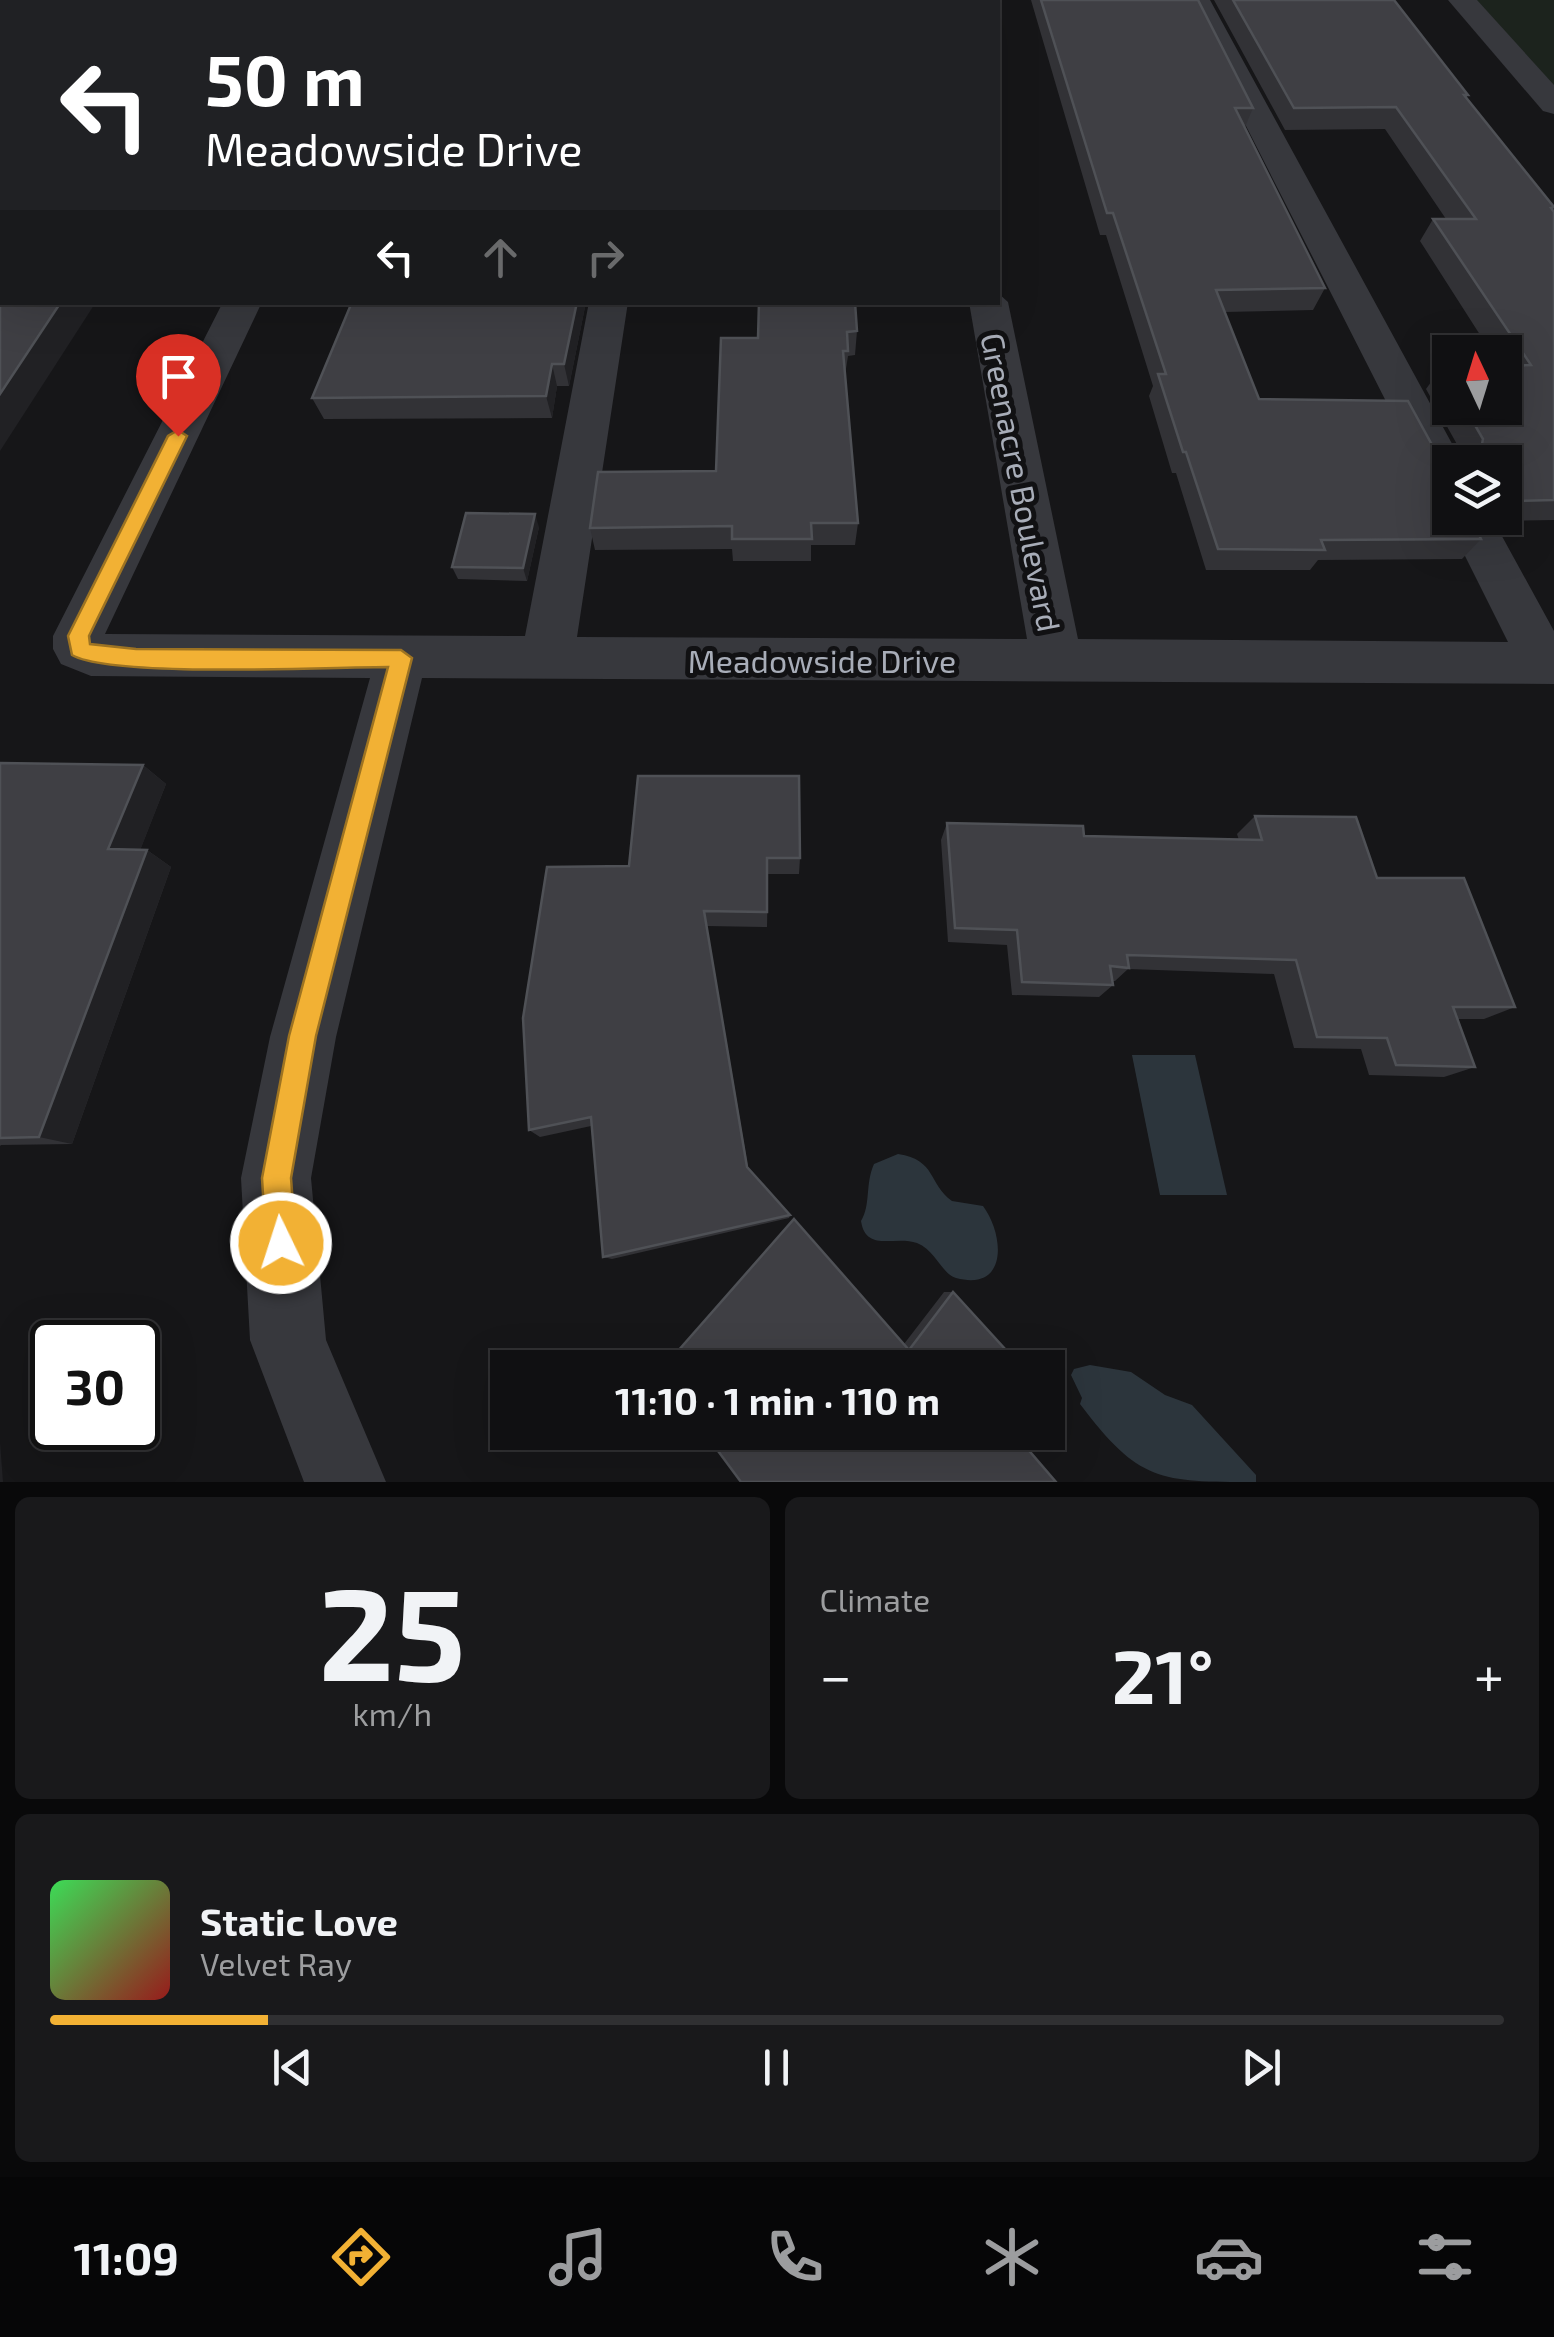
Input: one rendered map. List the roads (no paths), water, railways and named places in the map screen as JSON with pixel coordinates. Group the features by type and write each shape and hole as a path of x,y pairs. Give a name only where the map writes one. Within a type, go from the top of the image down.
{"street":[{"path":"1196,0 1432,448"},
{"path":"1462,0 1554,104"},
{"name":"Meadowside Drive","path":"242,305 79,636 79,649 90,655 1550,663"},
{"path":"547,658 608,305"},
{"name":"Greenacre Boulevard","path":"989,305 1057,661"},
{"path":"1478,535 1550,663"},
{"path":"344,1482 288,1340 276,1178 303,1036 401,658"}]}
